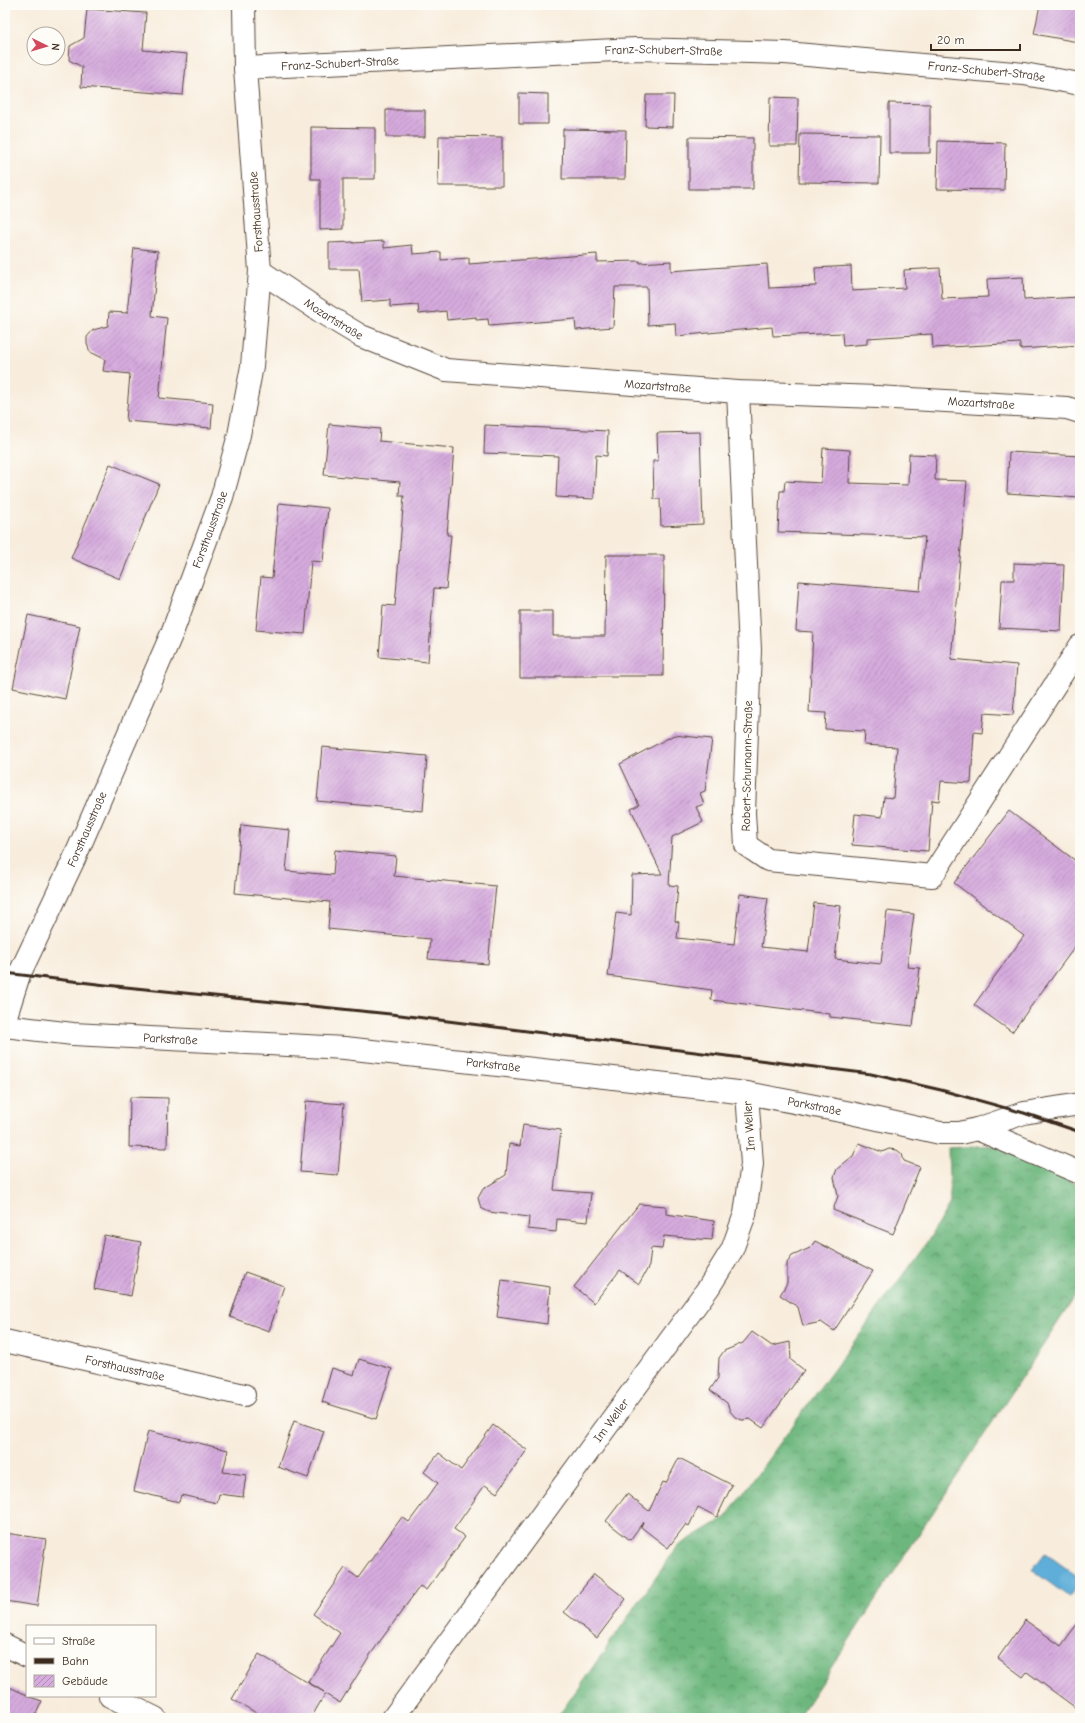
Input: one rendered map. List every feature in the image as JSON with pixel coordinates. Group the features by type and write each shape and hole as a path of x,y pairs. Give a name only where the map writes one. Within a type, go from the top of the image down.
{"street":[{"name":"Forsthausstraße","path":"5,1019 19,975 75,857 172,633 222,497 239,435 252,366 260,272 245,68 244,5"},
{"name":"Franz-Schubert-Straße","path":"245,68 636,49 785,53 1024,74 1080,84"},
{"name":"Mozartstraße","path":"260,272 326,315 362,336 446,370 738,392 877,397 1067,408 1080,412"},
{"name":"Robert-Schumann-Straße","path":"738,392 750,650 744,813 746,845 768,860 932,876 1080,646"},
{"name":"Parkstraße","path":"5,1026 73,1034 344,1048 747,1093 851,1113 940,1133 960,1133 977,1129 1024,1113 1080,1104"},
{"name":"Im Weller","path":"393,1718 709,1287 732,1250 745,1214 752,1164 747,1093"},
{"path":"977,1129 1080,1173"},
{"name":"Forsthausstraße","path":"5,1341 244,1395"},
{"path":"5,1645 26,1656"},
{"path":"112,1697 155,1718"}],"green space":[{"path":"995,1145 1080,1186 1080,1289 798,1718 557,1718 678,1546 726,1517 929,1239 950,1203 948,1148"}],"water":[{"path":"1045,1553 1080,1578 1080,1582 1069,1597 1032,1570"}],"building":[{"path":"1040,5 1080,5 1080,30 1078,42 1034,34"},
{"path":"87,9 146,13 143,50 187,54 183,95 81,87 82,67 69,60 70,46 84,38"},
{"path":"519,93 548,94 548,124 519,124"},
{"path":"646,95 674,95 673,127 645,126"},
{"path":"770,97 798,98 797,146 769,146"},
{"path":"889,103 930,104 930,153 889,153"},
{"path":"386,110 425,110 425,137 386,137"},
{"path":"311,127 375,128 375,179 343,179 343,229 320,230 320,179 311,179"},
{"path":"563,129 626,130 625,179 562,179"},
{"path":"800,134 880,135 879,183 799,182"},
{"path":"439,136 502,137 502,186 438,186"},
{"path":"689,137 753,138 753,189 689,189"},
{"path":"938,141 1005,143 1004,190 937,189"},
{"path":"384,241 384,248 412,245 413,254 441,252 441,260 469,258 469,264 597,254 597,262 640,261 640,263 671,261 671,271 767,264 769,288 816,286 815,268 851,266 852,291 905,288 904,270 940,268 942,299 988,297 987,279 1023,277 1024,300 1080,297 1080,345 1020,349 1020,343 933,348 932,334 867,338 867,344 843,346 842,333 773,336 772,327 676,336 675,323 648,325 647,287 615,287 613,327 576,330 575,319 489,326 488,319 476,320 476,317 447,320 446,311 419,314 418,305 390,307 390,300 362,302 359,269 329,269 329,243"},
{"path":"134,248 158,251 152,316 167,318 159,398 213,403 211,428 126,421 130,374 103,371 105,359 90,352 87,344 87,337 93,330 108,326 109,312 127,313"},
{"path":"329,424 380,429 379,441 454,448 447,535 451,535 446,589 434,588 428,662 379,657 383,605 395,606 404,496 399,496 400,482 324,475"},
{"path":"485,425 608,431 607,456 596,455 594,499 556,497 558,456 484,453"},
{"path":"700,432 703,524 661,526 660,499 654,499 653,461 658,461 657,433"},
{"path":"823,448 850,450 849,483 908,485 909,454 936,455 935,480 967,481 951,659 1017,665 1013,715 984,713 982,733 974,732 971,783 941,781 939,801 932,800 928,851 852,845 855,814 882,817 884,797 893,798 897,747 864,745 865,731 825,729 826,713 809,712 813,632 796,631 799,581 920,591 925,537 778,532 780,491 784,491 785,481 821,483"},
{"path":"1009,452 1080,456 1080,498 1007,493"},
{"path":"110,464 159,484 120,579 71,558"},
{"path":"279,503 328,508 323,562 311,561 305,634 256,630 261,577 272,578"},
{"path":"606,555 664,555 663,676 556,676 556,678 520,678 520,611 553,611 553,636 605,636"},
{"path":"1014,563 1064,565 1061,631 999,628 1002,580 1014,580"},
{"path":"28,615 80,626 65,699 13,688"},
{"path":"674,735 712,739 705,791 700,793 704,804 696,807 703,822 672,837 669,885 678,886 675,921 679,922 677,938 734,944 740,894 768,898 761,947 808,952 814,903 841,906 835,959 881,964 887,911 914,914 907,967 920,968 913,1026 830,1017 830,1014 711,1000 712,990 608,976 616,913 631,915 632,875 662,874 631,809 639,805 620,764"},
{"path":"322,747 427,756 423,811 317,801"},
{"path":"1009,811 1080,864 1080,940 1012,1032 974,1005 1024,936 954,883"},
{"path":"241,825 290,830 286,871 333,875 335,850 396,856 394,876 496,886 488,964 428,959 430,939 328,929 330,902 235,893"},
{"path":"130,1097 168,1098 167,1148 129,1147"},
{"path":"306,1101 344,1104 338,1175 300,1172"},
{"path":"523,1125 561,1130 554,1190 591,1193 588,1222 557,1219 556,1232 528,1229 529,1217 489,1212 481,1208 478,1198 483,1189 506,1175 509,1144 520,1146"},
{"path":"859,1143 882,1152 889,1149 897,1150 902,1154 904,1161 920,1167 893,1234 833,1210 838,1196 834,1177 837,1169 853,1156"},
{"path":"639,1204 666,1206 666,1214 714,1221 712,1240 664,1236 662,1249 651,1248 649,1266 639,1284 620,1270 594,1303 574,1287"},
{"path":"104,1235 141,1242 131,1296 94,1289"},
{"path":"815,1241 873,1271 834,1331 821,1322 803,1326 798,1307 780,1295 787,1283 787,1263 792,1256 810,1248"},
{"path":"245,1272 284,1286 269,1331 230,1317"},
{"path":"502,1280 550,1287 547,1324 497,1317"},
{"path":"752,1332 772,1346 790,1342 791,1360 804,1370 763,1428 750,1419 742,1420 735,1417 730,1411 727,1403 710,1390 718,1378 719,1358 724,1351 743,1343"},
{"path":"359,1359 392,1369 376,1419 322,1402 332,1368 354,1375"},
{"path":"294,1421 324,1431 308,1478 278,1467"},
{"path":"493,1425 527,1450 497,1493 485,1485 454,1529 465,1537 426,1590 420,1586 370,1655 340,1703 325,1694 311,1718 265,1718 232,1699 259,1654 324,1692 308,1682 340,1633 313,1614 345,1568 358,1578 402,1517 409,1522 438,1483 424,1472 439,1453 461,1470"},
{"path":"148,1431 228,1450 223,1472 246,1475 243,1497 219,1494 217,1503 181,1495 179,1502 134,1491"},
{"path":"679,1458 732,1485 717,1517 698,1507 689,1526 686,1524 668,1548 641,1527 643,1522 630,1540 606,1521 627,1494 649,1511 663,1482 666,1483"},
{"path":"5,1533 46,1539 37,1606 5,1601"},
{"path":"594,1574 626,1599 597,1638 564,1612"},
{"path":"1025,1620 1061,1646 1080,1620 1080,1711 1027,1672 1023,1677 998,1658"},
{"path":"5,1685 26,1695 26,1697 42,1701 34,1718 5,1718"}],"railway":[{"path":"5,973 106,985 400,1015 871,1074 941,1090 1024,1113 1080,1132"}]}
